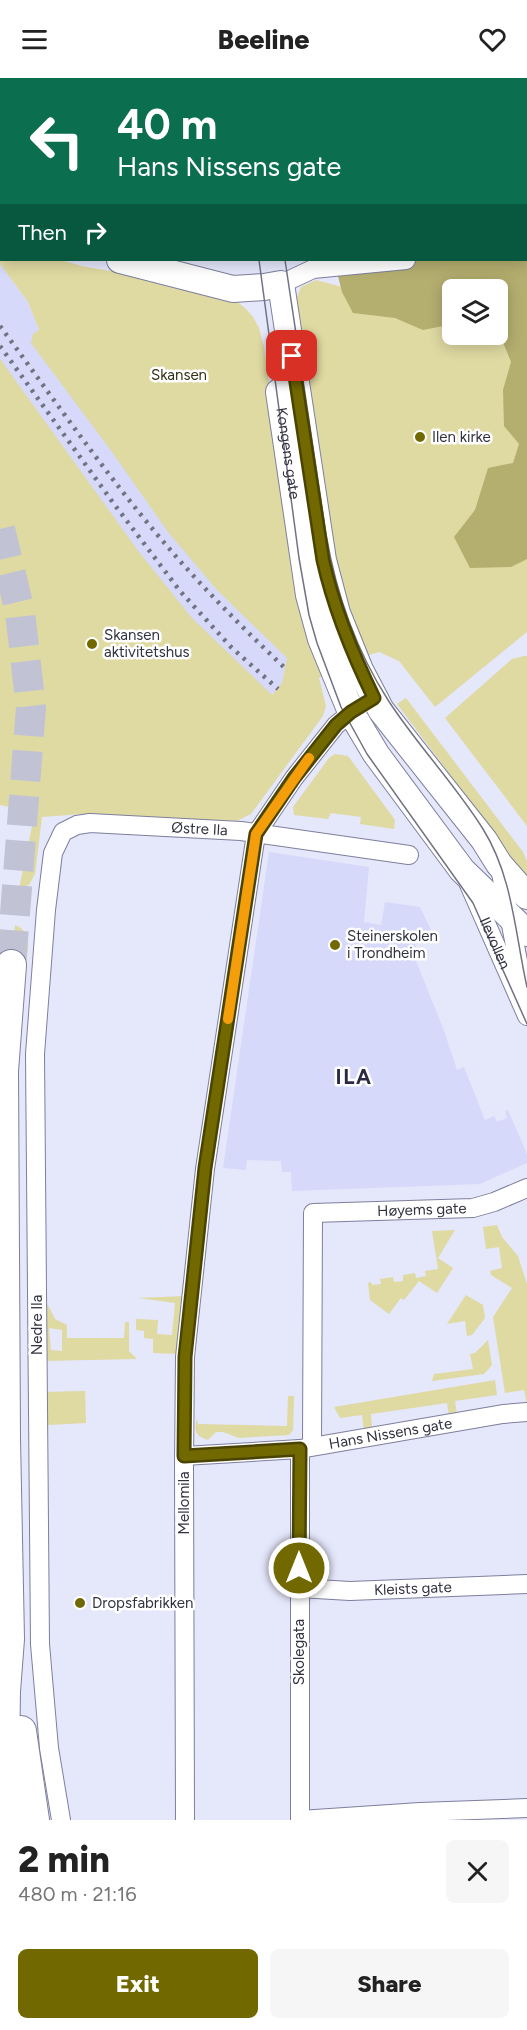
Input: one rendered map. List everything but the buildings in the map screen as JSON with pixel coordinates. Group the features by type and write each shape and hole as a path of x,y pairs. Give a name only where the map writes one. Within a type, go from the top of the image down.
{"highway":[{"path":"11,965 3,1071 5,1426 14,1758 11,1820"},
{"path":"14,1758 34,1820"}],"main road":[{"path":"128,261 177,267 233,289 273,286"},
{"name":"Kongens gate","path":"273,286 325,569 337,614 360,670 381,710 484,840 500,864"},
{"name":"Kongens gate","path":"273,286 309,595 321,639 351,712 376,754 440,839"},
{"name":"Ilevollen","path":"440,839 462,870 519,925"},
{"path":"500,864 527,896"}],"street":[{"path":"273,286 313,269 396,261"},
{"name":"Mellomila","path":"185,1820 185,1357 205,1168 256,834 294,778 336,725 351,712 374,698"},
{"name":"Østre Ila","path":"63,832 77,825 90,823 242,831 409,855"},
{"name":"Nedre Ila","path":"61,1820 49,1748 40,1644 35,1054 46,910 53,853 63,832"},
{"name":"Ilevollen","path":"500,864 519,925 527,1008"},
{"name":"Ilevollen","path":"462,870 527,1016"},
{"name":"Høyems gate","path":"313,1214 473,1208 527,1188"},
{"name":"Skolegata","path":"300,1820 299,1588 313,1214"},
{"name":"Hans Nissens gate","path":"184,1456 306,1447 527,1412"},
{"name":"Kleists gate","path":"299,1588 351,1591 527,1584"},
{"path":"300,1820 527,1808"}],"shaded area":[{"path":"334,261 527,261 527,559 511,567 470,568 454,537 475,510 488,468 513,463 519,444 504,426 503,390 511,362 504,345 508,345 508,279 442,279 442,326 423,330 395,318 353,313 342,292"},
{"path":"0,264 28,302 39,330 291,641 282,683 272,695 231,695 0,380"},
{"path":"269,852 369,867 364,922 381,925 385,902 420,907 431,930 413,937 418,953 414,956 457,1070 464,1067 485,1120 494,1116 497,1122 507,1118 505,1111 508,1110 527,1154 527,1163 480,1184 292,1191 291,1172 282,1172 281,1161 247,1160 246,1170 223,1168"}],"green space":[{"name":"Skansen","path":"0,261 64,261 167,281 233,298 253,317 259,328 264,347 299,596 323,676 319,678 326,706 323,716 251,814 237,821 82,814 42,817 35,874 29,885 19,889 35,812 0,805 0,359 139,552 192,618 272,695 282,683 287,658 217,590 168,532 31,343 33,334 39,330 28,302"},
{"path":"527,261 527,632 435,707 399,661 379,652 369,655 348,602 332,548 297,298 301,287 316,280 346,288"},
{"path":"527,656 527,826 445,718 512,659"},
{"path":"406,698 523,852 527,861 527,889 508,853 397,704"},
{"path":"335,754 348,756 395,820 394,829 360,824 361,817 331,813 328,819 294,815 293,807 329,758"},
{"path":"15,925 25,932 27,937 26,966 12,965"},
{"path":"497,1225 502,1237 518,1256 527,1284 527,1404 524,1390 505,1393 493,1317 512,1288 491,1275 490,1271 502,1268 499,1247 486,1249 483,1227"},
{"path":"455,1230 438,1258 453,1268 437,1293 419,1281 404,1300 401,1298 389,1314 370,1300 368,1283 381,1284 380,1279 393,1277 394,1282 403,1281 403,1275 415,1273 416,1278 426,1276 425,1271 438,1269 432,1231"},
{"path":"466,1295 483,1305 485,1318 472,1335 467,1336 465,1321 447,1324"},
{"path":"185,1296 179,1354 153,1353 153,1339 144,1338 144,1331 136,1330 136,1319 158,1320 157,1334 172,1335 175,1303 138,1298"},
{"path":"42,1304 48,1305 55,1319 67,1325 67,1338 124,1338 125,1322 129,1322 129,1351 137,1359 42,1361","holes":["49,1328 62,1330 62,1351 51,1350"]},
{"path":"488,1340 492,1365 484,1374 432,1381 434,1374 473,1369 470,1354 475,1353"},
{"path":"495,1380 497,1395 455,1401 457,1415 449,1416 447,1403 371,1414 372,1429 364,1430 362,1415 340,1418 334,1407"},
{"path":"85,1391 86,1423 49,1425 43,1420 42,1392"},
{"path":"288,1396 294,1396 293,1430 289,1435 239,1438 216,1432 208,1440 196,1432 197,1419 198,1424 287,1426"}],"tunnel":[{"path":"0,529 20,612 31,708 11,965"}],"tram line":[{"path":"259,261 299,558 309,615 317,643 341,707 367,754 473,903 527,1024"},
{"path":"285,261 326,534 335,578 357,641 388,700 472,812 493,847 512,906 527,987"}],"railway":[{"path":"0,326 139,512 189,571 285,668"},
{"path":"0,346 180,591 231,647 278,689"}],"slow traffic":[{"path":"228,1019 256,834 309,758"}],"place":[{"name":"Ilen kirke","path":"420,437"},
{"name":"Skansen aktivitetshus","path":"92,644"},
{"name":"Steinerskolen i Trondheim","path":"335,945"},
{"name":"Dropsfabrikken","path":"80,1603"}],"district":[{"name":"ILA","path":"354,1077"}],"route":[{"path":"292,356 329,587 337,614 374,698 351,712 336,725 294,778 256,834 205,1168 185,1357 184,1456 300,1449 299,1568"}]}
